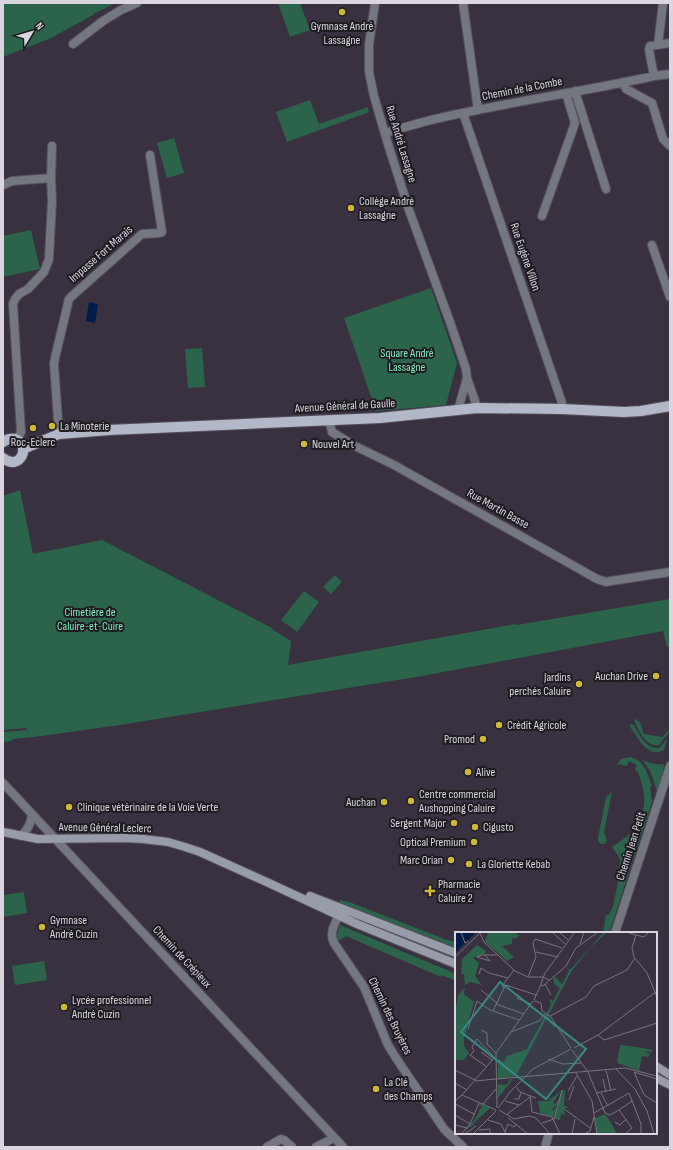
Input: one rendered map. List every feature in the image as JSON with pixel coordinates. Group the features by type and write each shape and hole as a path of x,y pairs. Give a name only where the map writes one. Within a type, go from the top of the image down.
{"main road":[{"name":"Avenue Général de Gaulle","path":"23,449 59,434 109,430 399,416 477,408 624,412 642,411 670,406"},
{"path":"3,442 7,439 14,439 20,442 23,449 23,454 19,460 5,463"},
{"name":"Avenue Général Leclerc","path":"3,832 38,839 125,838 168,842 200,852 272,884 341,912 455,954"},
{"name":"Avenue Général Leclerc","path":"341,912 357,924 455,964"},
{"path":"657,1067 670,1075"},
{"path":"657,1078 670,1085"}],"street":[{"path":"73,44 103,21 121,10 137,3"},
{"name":"Rue André Lassagne","path":"375,3 370,45 369,72 374,96 409,210 450,322 477,408"},
{"name":"Chemin de la Combe","path":"463,3 478,110 670,74"},
{"path":"658,45 663,3"},
{"path":"654,76 649,50 650,46 670,43"},
{"path":"623,83 626,89 652,103 663,139 670,146"},
{"path":"576,91 606,189"},
{"path":"542,216 575,123 566,93"},
{"path":"385,133 435,119 478,110"},
{"name":"Rue Eugène Villon","path":"463,113 562,403 562,410"},
{"path":"14,439 19,436 21,432 12,310 15,299 19,294 28,289 44,272 49,259 52,146"},
{"name":"Impasse Fort Marais","path":"59,434 54,364 69,299 142,234 162,232 150,155"},
{"path":"3,185 12,180 51,178"},
{"path":"652,245 670,297"},
{"name":"Rue André Lassagne","path":"458,410 467,378"},
{"name":"Rue Martin Basse","path":"329,420 332,432 412,475 597,579 606,582 670,572"},
{"name":"Chemin Jean Petit","path":"615,932 670,766"},
{"name":"Chemin de Crépieux","path":"3,783 343,1147"},
{"path":"22,836 28,829 32,814"},
{"name":"Chemin des Bruyères","path":"341,912 332,932 331,938 334,944 364,987 388,1045 396,1058 444,1129 463,1147"},
{"path":"544,1147 549,1134"},
{"path":"268,1147 281,1138 292,1147"},
{"path":"316,1147 334,1138"}],"green space":[{"path":"3,3 116,3 51,38 3,57"},
{"path":"278,3 300,3 310,30 290,37"},
{"path":"310,100 319,124 368,107 369,112 287,142 276,112"},
{"path":"174,138 184,173 167,178 157,143"},
{"path":"31,230 40,269 3,277 3,236"},
{"name":"Square André Lassagne","path":"431,288 457,363 446,405 376,411 344,318"},
{"path":"202,348 205,387 188,388 185,349"},
{"name":"Cimetière de Caluire-et-Cuire","path":"20,490 33,554 102,540 272,628 291,641 288,665 515,624 517,625 670,599 670,646 667,647 663,631 422,676 120,725 13,739 12,741 3,742 3,732 27,730 28,735 27,728 3,730 3,496"},
{"path":"335,575 342,582 331,594 323,587"},
{"path":"304,591 319,602 297,632 281,620"},
{"path":"634,719 639,721 644,734 662,737 670,729 670,731 659,745 650,744 637,728"},
{"path":"630,724 634,725 638,733 647,744 654,748 659,748 667,739 664,750 653,752 644,746 630,727"},
{"path":"630,757 635,758 645,768 652,786 650,787 652,802 609,932 603,932 606,915 609,915 613,907 619,876 618,872 620,859 612,847 639,828 644,806 643,787 638,772 635,770 637,765 629,761 627,766 617,764 621,759"},
{"path":"642,759 653,764 664,764 662,779 657,792 651,773"},
{"path":"612,792 604,832 607,840 605,844 601,844 598,841 598,838 606,797"},
{"path":"24,892 27,913 3,917 3,895"},
{"path":"340,900 352,903 455,942 455,948 339,903"},
{"path":"340,925 455,974 455,981 441,975 441,977 346,936 338,941 337,935"},
{"path":"44,961 47,980 15,985 12,966"}],"water":[{"path":"89,302 98,304 95,323 86,321"}],"place":[{"name":"Gymnase André Lassagne","path":"342,12"},
{"name":"Collège André Lassagne","path":"351,208"},
{"name":"La Minoterie","path":"52,426"},
{"name":"Roc-Eclerc","path":"33,428"},
{"name":"Nouvel Art","path":"304,444"},
{"name":"Auchan Drive","path":"656,676"},
{"name":"Jardins perchés Caluire","path":"579,684"},
{"name":"Crédit Agricole","path":"499,725"},
{"name":"Promod","path":"483,739"},
{"name":"Alive","path":"468,772"},
{"name":"Centre commercial Aushopping Caluire","path":"411,801"},
{"name":"Auchan","path":"384,802"},
{"name":"Clinique vétérinaire de la Voie Verte","path":"69,807"},
{"name":"Sergent Major","path":"454,823"},
{"name":"Cigusto","path":"475,827"},
{"name":"Optical Premium","path":"474,842"},
{"name":"Marc Orian","path":"451,860"},
{"name":"La Gloriette Kebab","path":"469,864"},
{"name":"Pharmacie Caluire 2","path":"430,891"},
{"name":"Gymnase André Cuzin","path":"42,927"},
{"name":"Lycée professionnel André Cuzin","path":"64,1007"},
{"name":"La Clé des Champs","path":"376,1089"}]}
